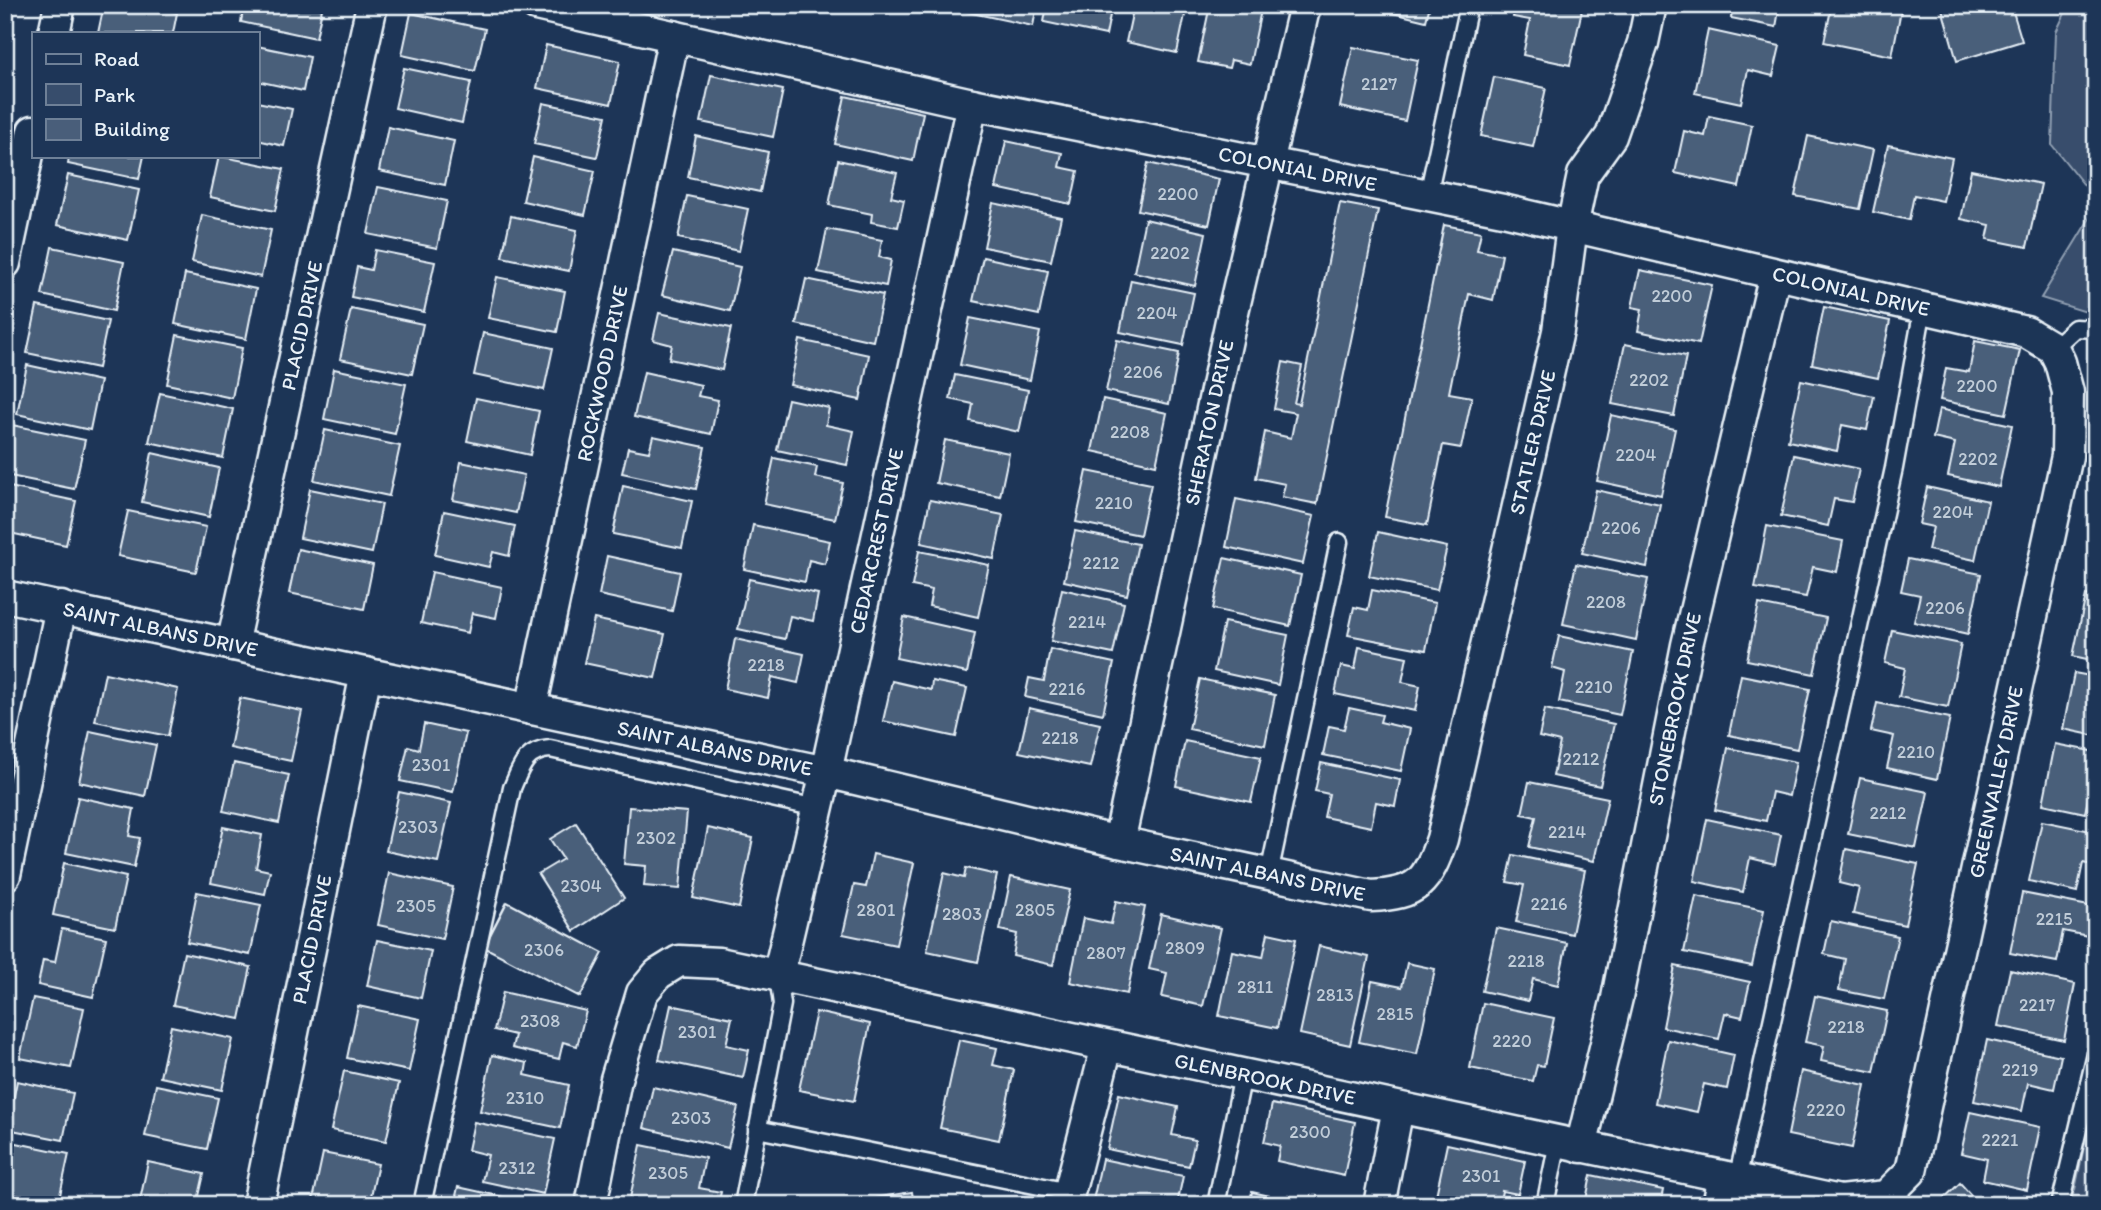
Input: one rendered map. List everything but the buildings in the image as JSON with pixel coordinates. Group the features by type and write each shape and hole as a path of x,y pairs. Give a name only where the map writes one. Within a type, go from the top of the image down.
{"street":[{"path":"54,32 60,5"},
{"name":"PLACID DRIVE","path":"232,645 372,5"},
{"name":"COLONIAL DRIVE","path":"536,5 972,104 1428,195 1572,227 2026,332 2053,348"},
{"name":"SHERATON DRIVE","path":"1119,842 1229,329 1305,5"},
{"name":"STATLER DRIVE","path":"1418,881 1431,870 1442,839 1558,331 1572,227 1583,175 1611,136 1643,43 1651,5"},
{"name":"ROCKWOOD DRIVE","path":"531,709 674,36"},
{"name":"CEDARCREST DRIVE","path":"778,976 826,772 972,104"},
{"path":"5,263 32,136"},
{"name":"STONEBROOK DRIVE","path":"1570,1144 1617,998 1686,645 1775,274"},
{"name":"GREENVALLEY DRIVE","path":"1876,1198 1886,1196 1911,1171 2067,456 2068,392 2053,348"},
{"name":"SAINT ALBANS DRIVE","path":"5,596 826,772 1119,842 1371,896 1403,895 1418,881"},
{"path":"5,875 61,607"},
{"name":"PLACID DRIVE","path":"258,1205 366,673"},
{"name":"GLENBROOK DRIVE","path":"591,1205 616,1079 642,993 658,974 679,961 719,963 1570,1144 1726,1187 1828,1202 1876,1198"},
{"path":"1068,1198 1107,1046"},
{"path":"1379,1205 1398,1108"}],"lane":[{"path":"1428,195 1469,5"},
{"path":"1726,1187 1886,506 1923,308"},
{"path":"2053,348 2075,328 2096,329"},
{"path":"1269,874 1339,542"},
{"path":"422,1205 512,788 523,761 536,750 562,751 817,808"},
{"path":"743,1205 782,1003 778,976"},
{"path":"2060,1205 2096,1054"},
{"path":"1216,1205 1243,1075"},
{"path":"757,1129 1068,1198"},
{"path":"1545,1205 1570,1144"}],"green space":[{"path":"2069,5 2096,5 2096,200 2052,145 2056,32"},
{"path":"2096,208 2096,315 2041,298"},
{"path":"2096,1089 2096,1205 2068,1205 2075,1190"}]}
